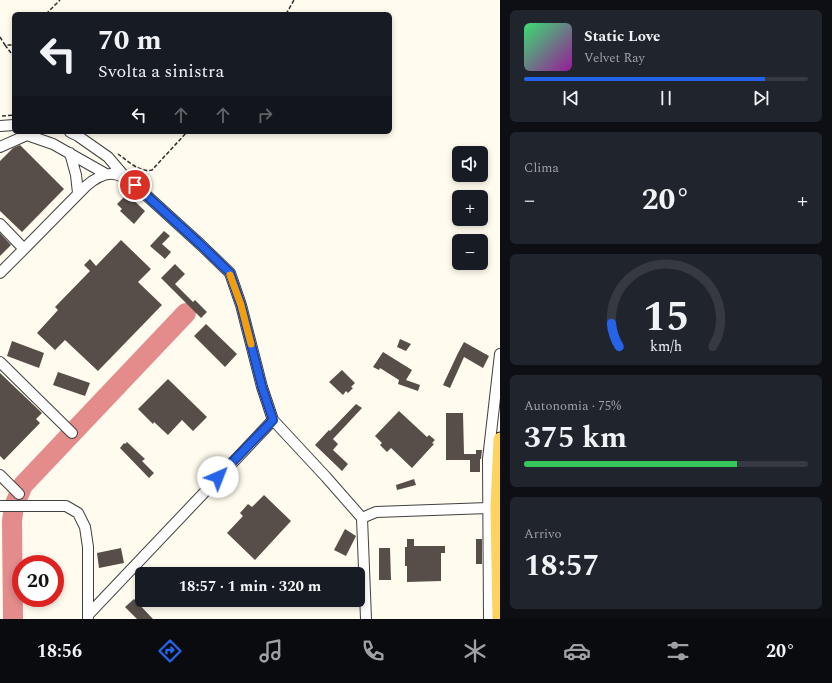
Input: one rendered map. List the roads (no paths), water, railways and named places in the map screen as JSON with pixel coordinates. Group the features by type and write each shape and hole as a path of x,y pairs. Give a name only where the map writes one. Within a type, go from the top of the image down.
{"main road":[{"path":"499,619 497,507 500,439"}],"street":[{"path":"0,126 12,125"},
{"path":"74,134 108,157 125,177 230,273 241,305 262,387 273,420 362,518 366,619"},
{"path":"0,147 27,135 53,144 106,174"},
{"path":"70,153 76,175 78,193"},
{"path":"0,273 78,193 95,178 106,174 115,174 125,177"},
{"path":"0,224 24,248"},
{"path":"489,619 488,459 500,354"},
{"path":"0,362 72,433"},
{"path":"88,617 273,420"},
{"path":"0,475 19,494"},
{"path":"0,506 66,506 78,513 85,527 88,547 88,617"},
{"path":"362,518 376,512 488,508"}]}
